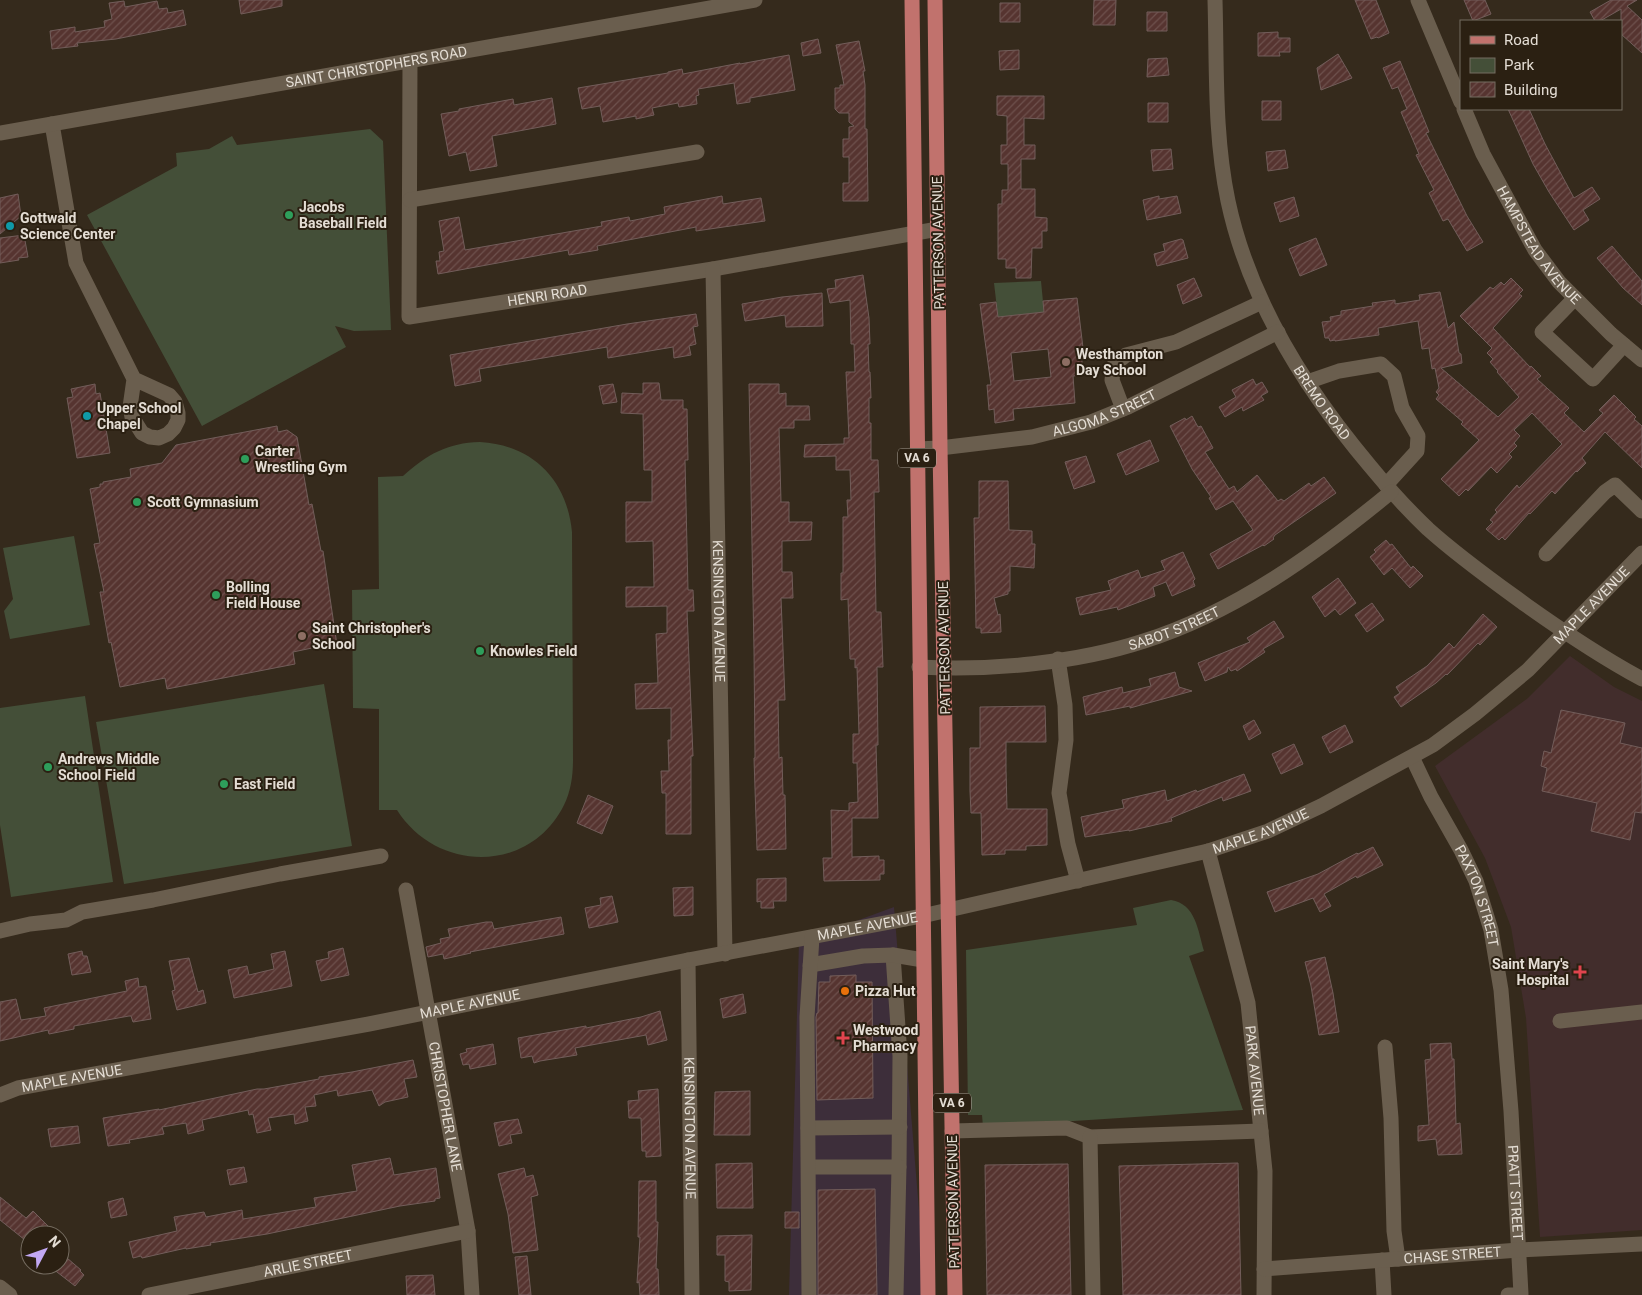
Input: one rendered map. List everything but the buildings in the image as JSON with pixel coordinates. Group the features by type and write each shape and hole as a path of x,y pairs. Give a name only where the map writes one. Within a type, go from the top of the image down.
{"main road":[{"name":"PATTERSON AVENUE","path":"912,0 928,1295"},
{"name":"PATTERSON AVENUE","path":"936,0 940,448 955,1295"}],"street":[{"name":"SAINT CHRISTOPHERS ROAD","path":"0,134 755,0"},
{"name":"BREMO ROAD","path":"1215,0 1217,118 1220,157 1228,202 1240,248 1256,291 1307,382 1345,437 1389,488 1429,529 1475,568 1565,633 1613,664 1642,679"},
{"path":"1418,0 1460,100"},
{"name":"HENRI ROAD","path":"410,61 409,317 713,268 938,229"},
{"name":"HAMPSTEAD AVENUE","path":"1464,110 1483,154 1535,250 1575,298 1611,334 1642,360"},
{"path":"52,124 76,263 134,379"},
{"path":"410,200 698,152"},
{"name":"KENSINGTON AVENUE","path":"713,268 725,954"},
{"path":"1575,298 1542,332 1593,379 1624,345"},
{"path":"1122,410 1112,380 1114,365 1126,355 1176,342 1262,302"},
{"name":"ALGOMA STREET","path":"917,449 1032,437 1091,422 1122,410 1278,332"},
{"name":"SABOT STREET","path":"920,667 944,668 1024,664 1090,655 1144,641 1195,621 1250,593 1324,545 1389,488 1418,452 1418,436 1402,408 1394,376 1381,364 1339,371 1307,382"},
{"path":"1546,554 1605,492 1616,485 1642,511"},
{"name":"MAPLE AVENUE","path":"0,1095 18,1088 428,1012 922,916 1208,851 1268,831 1412,757 1440,740 1515,682 1642,553"},
{"path":"1058,659 1065,705 1066,740 1059,793 1068,844 1078,881"},
{"name":"PAXTON STREET","path":"1412,757 1476,881 1491,930 1501,990 1511,1136"},
{"name":"PARK AVENUE","path":"1208,851 1248,1003 1265,1171 1264,1295"},
{"path":"0,931 30,924 66,920 82,912 381,856"},
{"name":"CHRISTOPHER LANE","path":"406,890 468,1231 472,1295"},
{"path":"809,1295 807,1017 812,937"},
{"path":"810,965 864,956 893,955 923,960"},
{"path":"893,955 900,1056 896,1295"},
{"name":"KENSINGTON AVENUE","path":"688,960 692,1295"},
{"path":"1560,1021 1642,1012"},
{"path":"1385,1047 1391,1118 1394,1231 1398,1259"},
{"path":"808,1128 900,1127"},
{"path":"952,1130 1067,1128 1090,1137 1261,1131"},
{"name":"PRATT STREET","path":"1508,1295 1521,1294 1511,1136"},
{"path":"1090,1137 1093,1295"},
{"path":"809,1167 899,1167"},
{"name":"ARLIE STREET","path":"149,1295 468,1231"},
{"name":"CHASE STREET","path":"1264,1268 1518,1250 1642,1244"},
{"path":"1382,1260 1384,1295"},
{"path":"0,1287 10,1295"}],"shaded area":[{"name":"Saint Mary's Hospital","path":"1570,656 1614,687 1642,701 1642,1230 1540,1237 1526,1018 1511,927 1485,858 1435,766 1528,698"},
{"path":"894,907 926,1295 789,1295 799,942"}],"green space":[{"path":"370,129 383,141 391,330 354,331 335,326 346,347 202,426 87,215 177,166 176,153 209,149 232,136 237,145"},
{"path":"1041,281 1044,312 998,317 994,283"},
{"path":"480,442 516,450 531,458 544,469 555,481 563,496 569,513 572,532 573,760 570,789 564,805 549,828 529,844 507,854 483,857 458,854 435,846 414,831 397,810 379,810 379,709 353,708 352,590 379,589 378,477 403,476 438,451 448,447"},
{"path":"74,536 90,625 10,639 4,611 13,599 3,548"},
{"name":"East Field","path":"324,684 352,846 124,884 96,722"},
{"name":"Andrews Middle School Field","path":"85,696 113,882 11,897 0,825 0,708"},
{"path":"1171,900 1186,907 1198,927 1204,951 1189,956 1243,1110 983,1127 982,1115 968,1115 966,950 1137,925 1133,908"}],"place":[{"name":"Jacobs Baseball Field","path":"289,215"},
{"name":"Gottwald Science Center","path":"10,226"},
{"name":"Westhampton Day School","path":"1066,362"},
{"name":"Upper School Chapel","path":"87,416"},
{"name":"Carter Wrestling Gym","path":"245,459"},
{"name":"Scott Gymnasium","path":"137,502"},
{"name":"Bolling Field House","path":"216,595"},
{"name":"Saint Christopher's School","path":"302,636"},
{"name":"Knowles Field","path":"480,651"},
{"name":"Andrews Middle School Field","path":"48,767"},
{"name":"East Field","path":"224,784"},
{"name":"Saint Mary's Hospital","path":"1580,972"},
{"name":"Pizza Hut","path":"845,991"},
{"name":"Westwood Pharmacy","path":"843,1038"}]}
